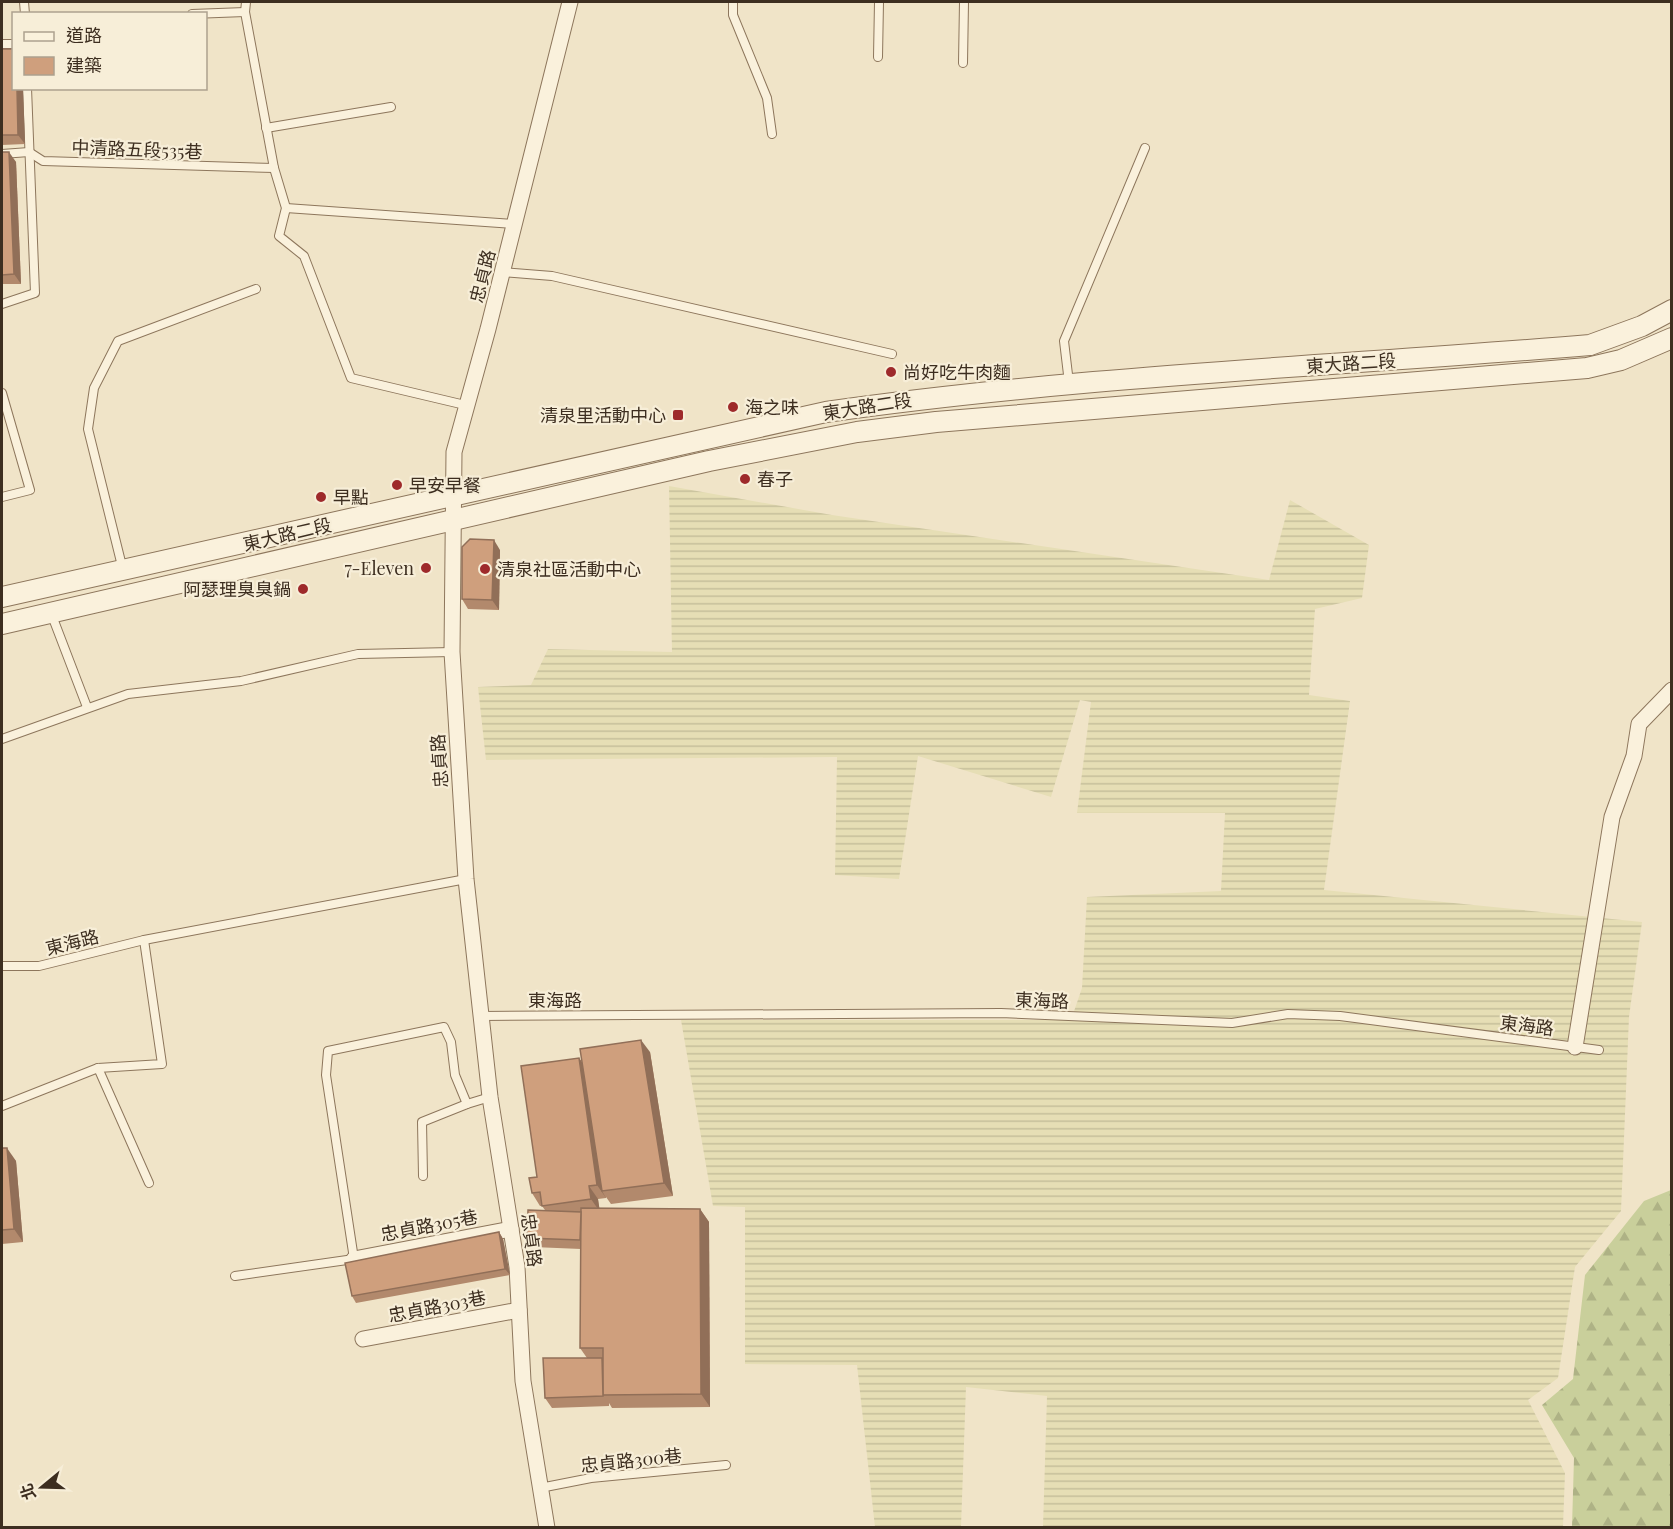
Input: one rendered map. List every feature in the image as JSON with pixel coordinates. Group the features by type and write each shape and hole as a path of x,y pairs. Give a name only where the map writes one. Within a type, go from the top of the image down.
{"street":[{"name":"忠貞路","path":"547,1527 523,1382 517,1267 490,1097 466,879 452,652 454,452 515,224 561,30 570,2"},
{"name":"東大路二段","path":"2,597 826,411 918,398 1076,383 1590,345 1642,326 1671,310"},
{"name":"東大路二段","path":"2,624 709,461 857,432 1087,410 1587,368 1621,360 1671,338"},
{"path":"1076,383 1087,410"},
{"path":"1575,1047 1612,817 1634,756 1639,724 1671,690"},
{"name":"忠貞路305巷","path":"354,1259 511,1229"},
{"name":"忠貞路303巷","path":"363,1340 519,1311"}],"lane":[{"path":"200,2 202,12 245,12"},
{"path":"246,2 245,12 266,128 274,168 286,208 279,236 304,256 351,378 465,405"},
{"path":"733,2 733,15 767,98 772,134"},
{"path":"878,57 879,2"},
{"path":"963,63 964,2"},
{"path":"2,304 35,293 27,90"},
{"path":"266,128 391,107"},
{"path":"1076,383 1065,369 1064,341 1145,148"},
{"name":"中清路五段535巷","path":"2,154 29,152 43,160 274,168"},
{"path":"286,208 515,224"},
{"path":"502,272 552,276 892,354"},
{"path":"124,571 88,429 94,388 118,341 255,289"},
{"path":"2,393 30,490 2,497"},
{"path":"51,613 87,707"},
{"path":"2,739 128,694 241,681 358,654 452,652"},
{"name":"東海路","path":"2,966 39,966 144,940 466,879"},
{"path":"2,1106 98,1068 162,1064 144,940"},
{"name":"東海路","path":"481,1016 1001,1013 1232,1023 1288,1014 1340,1016 1599,1050"},
{"path":"235,1276 354,1259 326,1075 328,1051 444,1027 451,1042 455,1075 467,1104"},
{"path":"98,1068 150,1183"},
{"path":"423,1176 422,1122 490,1097"},
{"name":"忠貞路300巷","path":"540,1488 591,1478 726,1465"}],"shaded area":[{"path":"669,486 832,515 1269,580 1290,500 1369,545 1362,598 1315,609 1309,695 1350,701 1324,890 1642,922 1629,1017 1621,1211 1575,1267 1558,1378 1528,1400 1565,1473 1563,1527 1043,1527 1047,1396 966,1387 961,1527 875,1527 857,1365 745,1364 745,1207 713,1206 681,1020 1071,1020 1082,988 1087,897 1221,891 1225,813 1077,813 1091,702 1080,700 1051,797 918,756 899,879 835,875 837,757 486,760 478,687 531,685 548,649 672,652"}],"green space":[{"path":"1671,1190 1671,1527 1572,1527 1574,1458 1542,1405 1573,1379 1585,1275 1644,1201"}],"building":[{"path":"2,49 12,49 12,90 17,90 18,135 2,135"},
{"path":"2,152 9,152 14,274 2,275"},
{"name":"清泉社區活動中心","path":"470,539 494,540 492,600 462,599 462,547"},
{"path":"641,1040 664,1183 602,1191 580,1049"},
{"path":"579,1058 597,1185 589,1186 591,1199 542,1206 540,1192 532,1193 529,1178 537,1177 521,1066"},
{"path":"2,1148 7,1148 14,1229 2,1230"},
{"path":"581,1208 700,1209 701,1394 603,1395 603,1348 580,1348"},
{"path":"528,1210 581,1212 580,1240 527,1238"},
{"path":"499,1232 505,1269 352,1296 345,1263"},
{"path":"543,1358 602,1358 603,1396 545,1398"}],"place":[{"name":"尚好吃牛肉麵","path":"891,372"},
{"name":"海之味","path":"733,407"},
{"name":"清泉里活動中心","path":"678,415"},
{"name":"春子","path":"745,479"},
{"name":"早安早餐","path":"397,485"},
{"name":"早點","path":"321,497"},
{"name":"7-Eleven","path":"426,568"},
{"name":"清泉社區活動中心","path":"485,569"},
{"name":"阿瑟理臭臭鍋","path":"303,589"}]}
